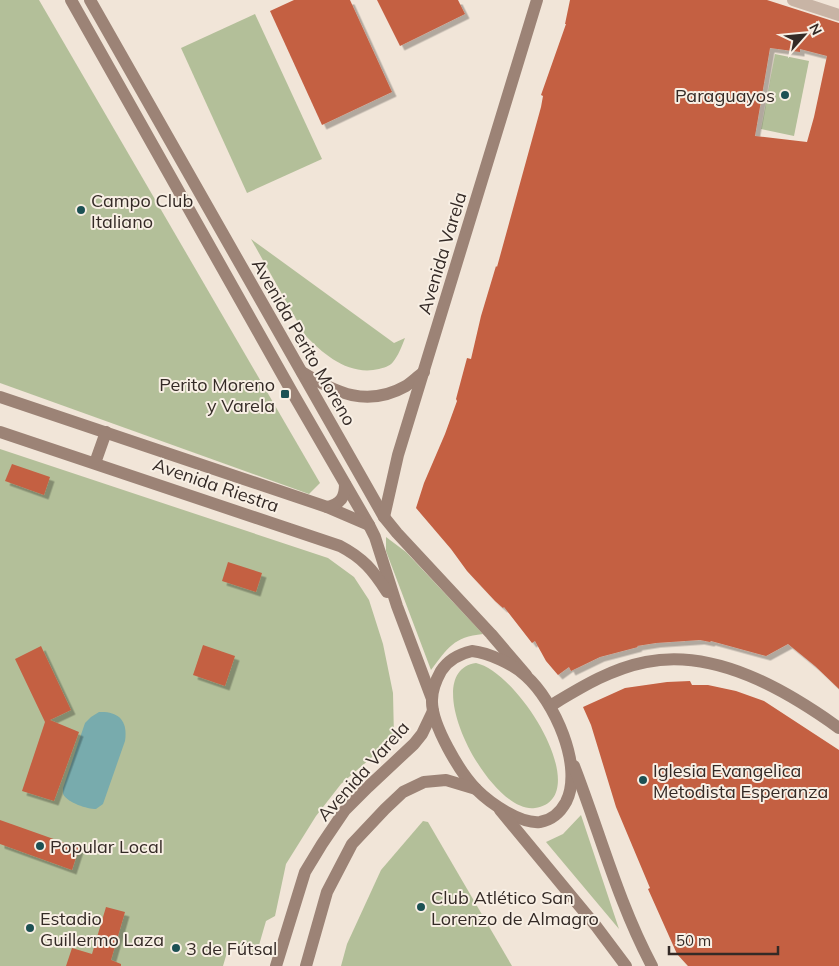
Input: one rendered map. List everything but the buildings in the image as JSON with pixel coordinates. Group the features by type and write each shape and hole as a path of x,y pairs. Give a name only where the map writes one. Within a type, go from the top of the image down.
{"main road":[{"name":"Avenida Perito Moreno","path":"71,0 369,525 432,705"},
{"name":"Avenida Perito Moreno","path":"90,0 384,517 526,675"},
{"name":"Avenida Varela","path":"384,517 398,455 537,0"},
{"path":"300,370 321,384 342,394 364,397 386,394 406,386 424,372"},
{"name":"Avenida Riestra","path":"0,397 327,507 369,525"},
{"name":"Avenida Riestra","path":"0,432 340,546 356,554 368,565 397,606"},
{"path":"95,464 106,432"},
{"path":"327,507 336,505 342,500 345,484"},
{"path":"369,525 384,517"},
{"path":"570,757 572,786 560,812 552,818 539,822 529,821 516,817 495,804 476,789 457,763 444,740 432,705 435,682 442,669 449,662 464,653 472,651 494,656 526,675 550,706 559,724 621,900 652,966"},
{"path":"550,706 595,679 622,668 646,661 695,661 728,668 756,678 839,728"},
{"name":"Avenida Varela","path":"276,966 305,872 345,810 422,734 432,705"},
{"path":"306,966 327,892 352,844 384,809 403,792 424,782 446,780 476,789"},
{"path":"495,804 596,926 626,966"}],"street":[{"path":"793,0 839,15"}],"green space":[{"name":"Campo Club Italiano","path":"0,0 39,0 320,483 309,494 0,383"},
{"path":"255,14 322,159 247,193 181,48"},
{"name":"Paraguayos","path":"775,54 809,61 794,136 761,129"},
{"path":"251,239 394,343 405,338 393,362 379,369 357,369 347,367 320,350 305,335"},
{"path":"0,449 328,558 354,577 369,600 383,644 393,693 394,738 341,784 316,816 286,864 275,916 266,921 257,952 259,957 228,949 223,966 0,966"},
{"path":"386,537 406,552 483,634 465,638 452,645 431,670 386,551"},
{"path":"476,663 494,672 513,689 531,711 545,736 555,761 558,783 552,800 535,808 517,804 498,790 480,768 466,742 456,715 453,690 459,672"},
{"path":"581,815 619,929 546,842 563,834"},
{"name":"Club Atlético San Lorenzo de Almagro","path":"423,821 428,822 512,966 341,966 347,944 381,870"}],"water":[{"path":"99,712 117,715 123,723 126,734 103,804 96,809 73,803 63,794 63,788 85,723"}],"place":[{"name":"Paraguayos","path":"785,95"},
{"name":"Campo Club Italiano","path":"81,210"},
{"name":"Perito Moreno y Varela","path":"285,394"},
{"name":"Iglesia Evangelica Metodista Esperanza","path":"643,780"},
{"name":"Popular Local","path":"40,846"},
{"name":"Club Atlético San Lorenzo de Almagro","path":"421,907"},
{"name":"Estadio Guillermo Laza","path":"30,928"},
{"name":"3 de Fútsal","path":"176,948"}]}
